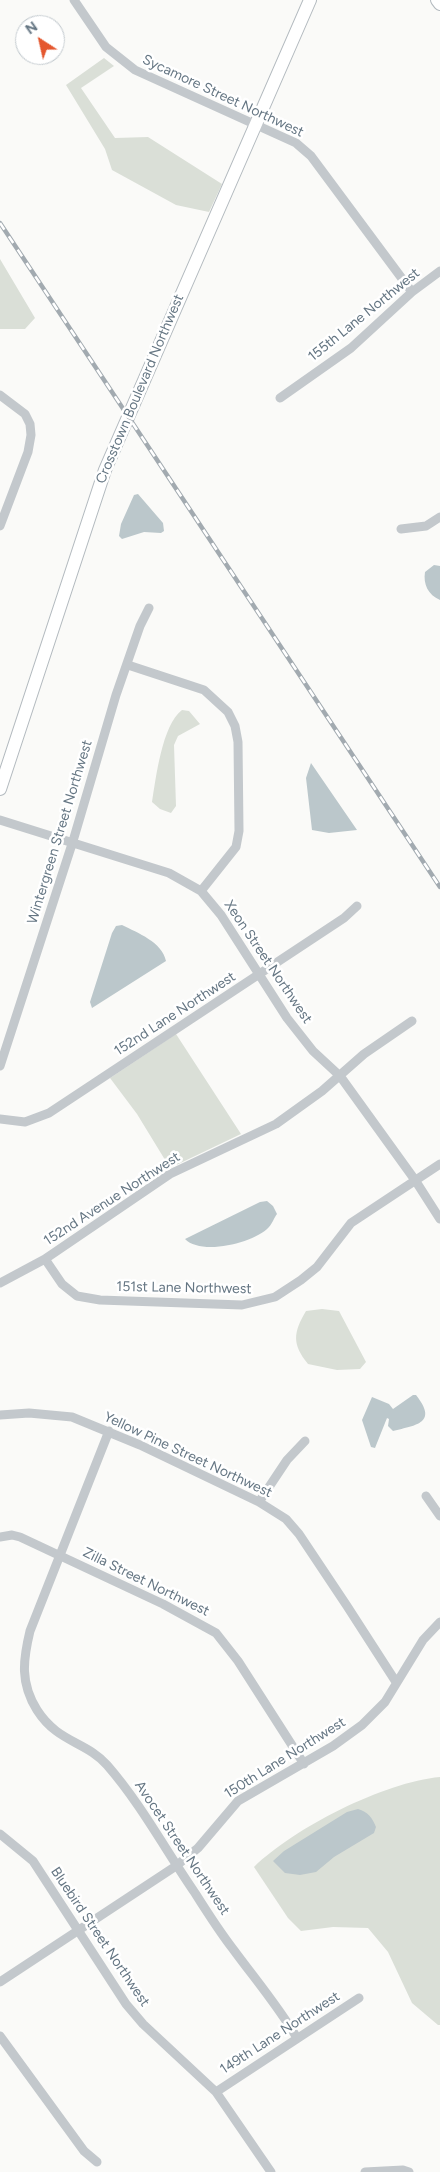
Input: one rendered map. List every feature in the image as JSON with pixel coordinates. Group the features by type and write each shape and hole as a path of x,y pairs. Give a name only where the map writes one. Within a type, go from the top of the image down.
{"street":[{"name":"Sycamore Street Northwest","path":"74,0 106,47 135,70 296,143 311,156 412,292"},
{"name":"Crosstown Boulevard Northwest","path":"0,789 105,470 310,0"},
{"path":"438,0 440,4"},
{"name":"155th Lane Northwest","path":"280,398 350,348 412,292 440,271"},
{"path":"0,396 18,407 30,424 30,444 0,526"},
{"path":"401,529 426,526 440,517"},
{"name":"Wintergreen Street Northwest","path":"0,1066 73,841 116,695 140,626 149,608"},
{"path":"128,665 204,690 228,712 235,726 238,752 238,839 236,847 228,859 201,891"},
{"name":"Xeon Street Northwest","path":"0,820 73,841 178,876 201,891 221,915 300,1036 340,1076 415,1180 440,1219"},
{"name":"152nd Lane Northwest","path":"0,1119 25,1122 49,1113 344,918 357,906"},
{"name":"152nd Avenue Northwest","path":"0,1283 45,1259 170,1174 276,1124 340,1076 364,1054 412,1021"},
{"name":"151st Lane Northwest","path":"45,1259 62,1284 76,1296 100,1300 242,1305 262,1302 275,1297 317,1267 351,1223 440,1164"},
{"name":"Yellow Pine Street Northwest","path":"0,1415 29,1413 72,1417 108,1431 259,1502 286,1519 299,1534 396,1682"},
{"path":"60,1555 108,1431"},
{"path":"259,1502 287,1460 305,1441"},
{"path":"426,1496 440,1516"},
{"name":"Zilla Street Northwest","path":"0,1537 12,1535 20,1537 163,1604 216,1633 238,1661 304,1764"},
{"name":"Avocet Street Northwest","path":"60,1555 30,1631 25,1649 24,1680 36,1709 53,1730 88,1750 106,1763 127,1789 176,1866 232,1948 277,2005 297,2038"},
{"name":"150th Lane Northwest","path":"0,1982 176,1866 198,1848 238,1801 304,1764 362,1725 386,1702 396,1682 423,1640 440,1622"},
{"name":"Bluebird Street Northwest","path":"0,1834 33,1860 126,2004 143,2024 216,2092 271,2172"},
{"name":"149th Lane Northwest","path":"216,2092 360,1998"},
{"path":"0,2036 84,2151 97,2162"},
{"path":"365,2172 403,2170 409,2172"}],"shaded area":[{"path":"104,58 114,66 81,88 115,138 148,137 222,184 209,212 176,205 112,170 105,149 66,85"},
{"path":"0,259 35,318 25,329 0,329"},
{"path":"138,494 163,523 164,531 161,533 144,532 122,539 119,536 121,524 134,495"},
{"path":"434,565 440,566 440,600 429,592 425,581 425,572"},
{"path":"182,710 189,711 200,724 178,736 174,745 176,806 171,813 160,809 152,802 165,739 169,727"},
{"path":"311,763 357,830 329,833 312,830 306,778"},
{"path":"122,925 155,943 164,954 166,961 92,1008 90,1002 112,933 116,926"},
{"path":"176,1034 241,1134 170,1168 137,1114 110,1078"},
{"path":"267,1201 273,1206 277,1214 269,1227 252,1238 215,1247 203,1247 185,1239 260,1202"},
{"path":"322,1309 339,1311 366,1362 360,1369 337,1370 308,1364 303,1357 296,1338 299,1326 306,1311"},
{"path":"413,1395 416,1395 425,1412 425,1417 422,1421 410,1427 393,1431 388,1426 389,1419 387,1418 375,1448 371,1447 362,1420 372,1397 389,1404 393,1409"},
{"path":"440,1777 440,2025 438,2025 412,2003 388,1952 368,1928 333,1927 301,1931 288,1918 254,1867 292,1837 341,1809 393,1788"},
{"path":"358,1809 367,1813 371,1818 376,1827 374,1833 334,1857 316,1872 300,1875 285,1873 273,1861 284,1851 347,1812"}],"railway":[{"path":"0,223 440,887"}]}
